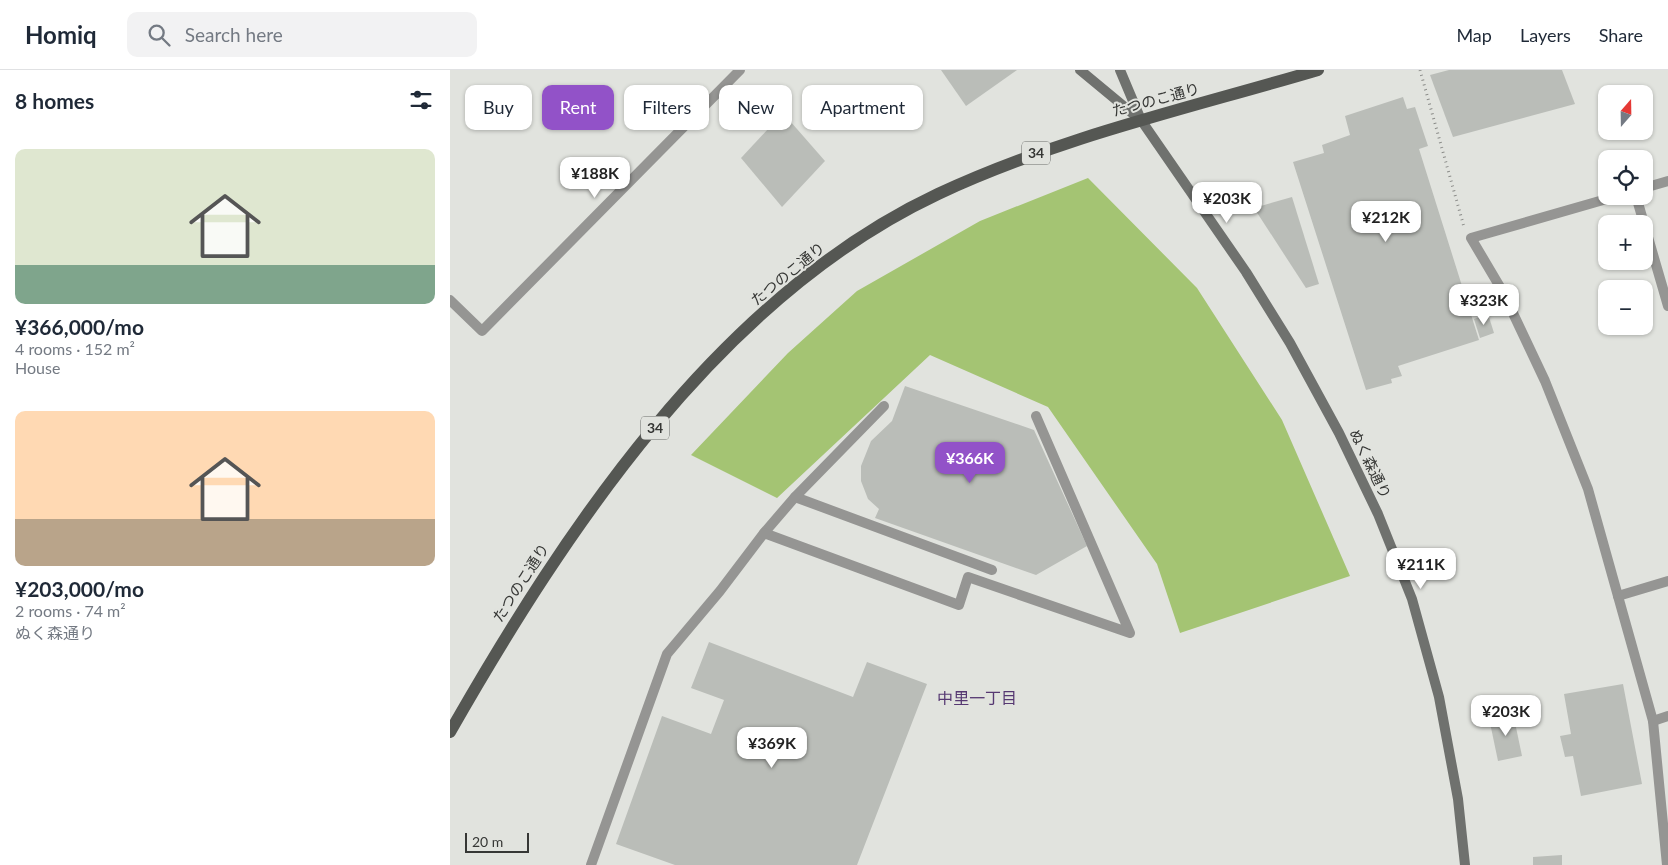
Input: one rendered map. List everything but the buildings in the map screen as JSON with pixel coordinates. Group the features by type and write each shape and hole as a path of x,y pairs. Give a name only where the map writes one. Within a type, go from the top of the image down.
{"main road":[{"name":"ぬく森通り","path":"1080,70 1141,120"},
{"name":"ぬく森通り","path":"1120,70 1141,120 1246,272 1290,343 1339,433 1378,514 1412,599 1439,697 1458,799 1465,865"},
{"name":"たつのこ通り","path":"450,732 536,589 594,505 672,408 726,348 774,304 849,246 935,196 1020,158 1141,120 1318,70"}],"street":[{"path":"450,300 482,331 740,70"},
{"path":"1653,186 1668,182"},
{"path":"1598,201 1470,238 1503,292 1570,439 1588,489 1653,720 1667,865"},
{"path":"1639,205 1668,306"},
{"path":"591,865 667,654 795,497 884,406"},
{"path":"764,534 959,605 968,577 1130,633 1036,416"},
{"path":"795,497 992,570"},
{"path":"1618,596 1668,581"},
{"path":"1653,720 1668,716"}],"path":[{"path":"1420,70 1464,227 1470,238"}],"green space":[{"path":"1088,178 1197,288 1282,420 1350,576 1180,633 1157,564 1048,407 930,355 777,498 691,455 788,353 857,291 980,221"}],"district":[{"name":"中里一丁目","path":"977,698"}]}
